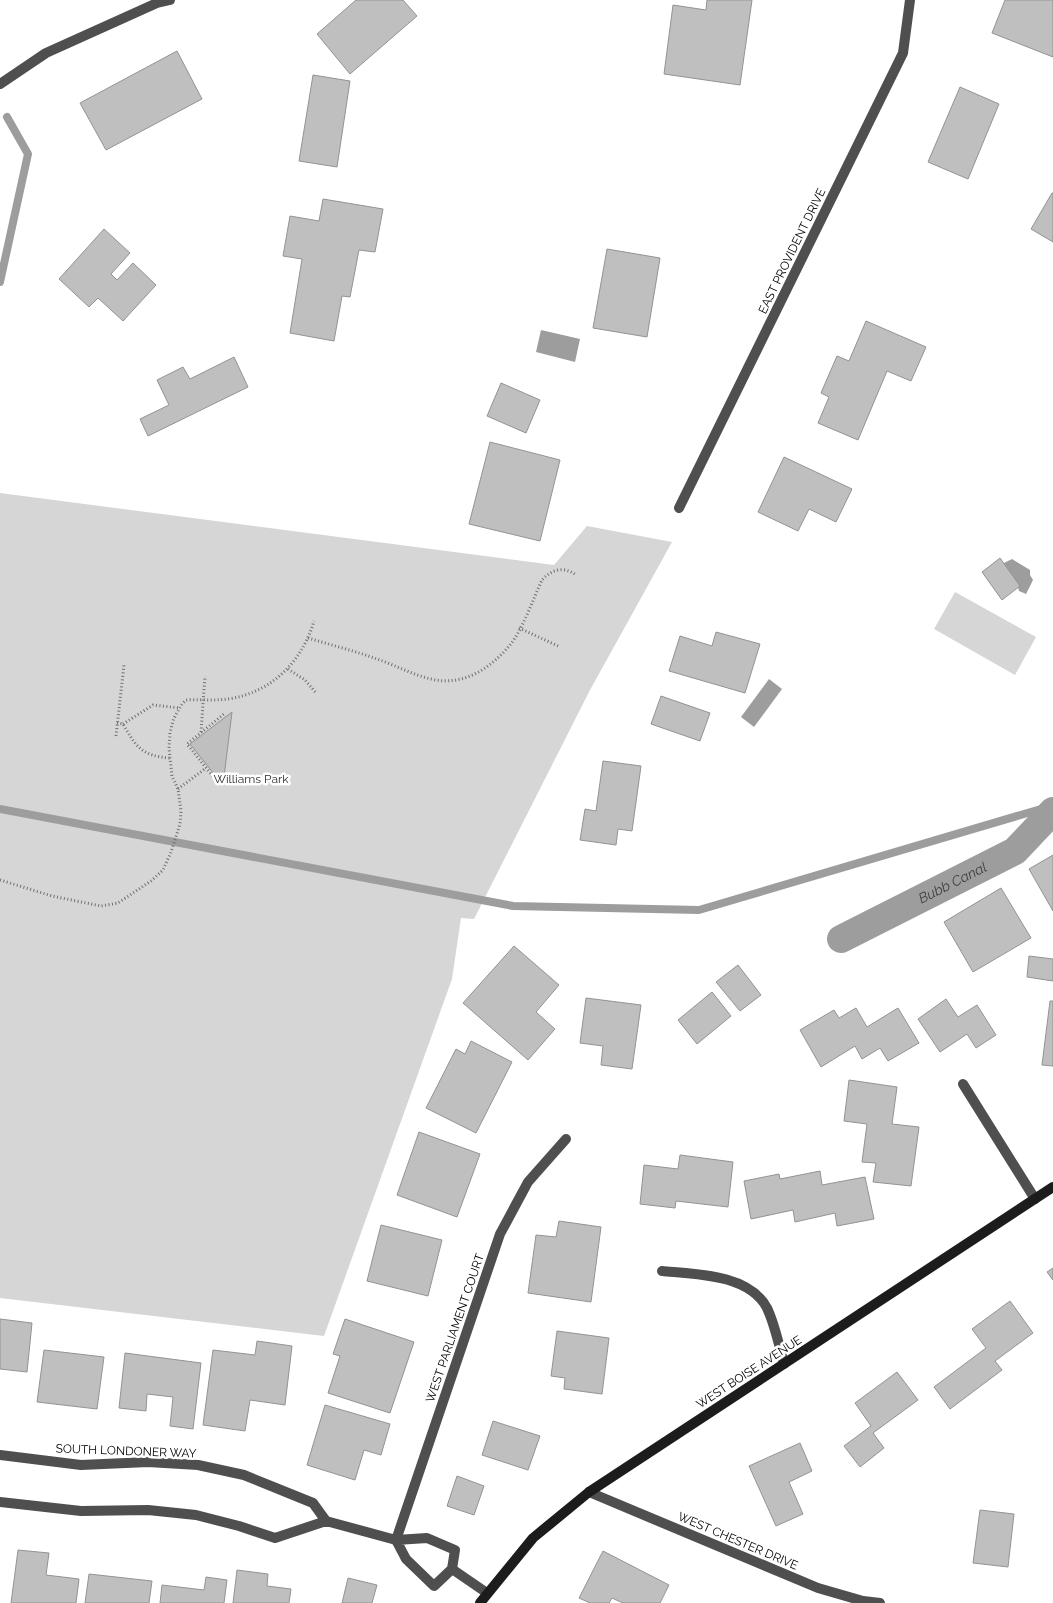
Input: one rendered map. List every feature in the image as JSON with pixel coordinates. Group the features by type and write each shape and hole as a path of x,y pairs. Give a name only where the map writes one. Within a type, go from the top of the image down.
{"street":[{"path":"0,84 46,53 158,3 170,0"},
{"name":"EAST PROVIDENT DRIVE","path":"679,508 903,53 910,0"},
{"path":"963,1084 1036,1198"},
{"name":"WEST PARLIAMENT COURT","path":"396,1540 500,1234 528,1182 566,1139"},
{"name":"WEST BOISE AVENUE","path":"480,1603 533,1538 589,1492 1053,1187"},
{"path":"662,1270 727,1279 752,1292 766,1307 784,1364"},
{"name":"SOUTH LONDONER WAY","path":"0,1456 81,1465 148,1462 198,1465 244,1475 313,1503 326,1521"},
{"name":"WEST CHESTER DRIVE","path":"589,1492 818,1588 863,1601 880,1603"},
{"path":"0,1502 81,1511 148,1510 196,1515 240,1526 275,1538 326,1521 396,1540 427,1538 455,1550 452,1569 434,1586 406,1559 396,1540"},
{"path":"452,1569 487,1593"}],"path":[{"path":"308,638 378,659 431,679 451,680 472,676 489,666 512,643 542,580 548,574 560,570 570,571 576,575"},
{"path":"0,880 52,896 101,906 118,903 151,881 163,870 172,852 180,824 178,789 172,776 170,758 170,732 180,708 186,700 229,699 253,692 266,685 288,668 297,658 308,638 314,621"},
{"path":"519,628 558,646"},
{"path":"116,736 124,665"},
{"path":"288,668 305,680 316,693"},
{"path":"201,733 205,676"},
{"path":"117,723 123,724 153,706 180,708"},
{"path":"215,779 187,744 224,714"},
{"path":"123,724 142,751 170,758"},
{"path":"178,789 206,768"}],"green space":[{"name":"Williams Park","path":"0,493 554,565 587,526 672,542 590,690 474,919 461,918 452,979 324,1336 0,1298"},
{"path":"955,592 1036,637 1015,675 934,629"}],"shaded area":[{"path":"541,330 580,339 575,362 536,352"},
{"path":"1012,559 1030,570 1033,580 1026,594 1019,591 1017,584 1002,569 1004,563"},
{"path":"769,679 782,689 754,727 741,717"}],"building":[{"path":"356,0 403,0 417,16 350,74 317,34"},
{"path":"707,0 752,0 740,85 664,74 673,5 706,10"},
{"path":"1005,0 1053,0 1053,57 992,33"},
{"path":"177,51 202,99 106,150 80,103"},
{"path":"313,75 350,81 337,167 299,161"},
{"path":"960,87 999,104 968,179 928,162"},
{"path":"1053,193 1053,242 1031,229"},
{"path":"323,199 383,209 375,252 359,250 350,297 342,296 334,341 290,333 302,259 283,256 290,216 319,221"},
{"path":"104,229 130,253 111,274 117,280 133,263 156,285 123,321 98,298 89,307 59,279"},
{"path":"607,249 660,258 647,337 593,328"},
{"path":"866,321 926,347 911,381 887,371 858,440 818,423 829,397 821,393 837,356 849,361"},
{"path":"234,357 248,387 148,436 140,419 169,405 157,380 183,367 190,379"},
{"path":"501,383 540,400 526,433 487,416"},
{"path":"490,442 560,460 540,541 469,524"},
{"path":"784,457 852,489 836,522 809,509 798,531 758,512"},
{"path":"1000,558 1020,586 1002,600 982,572"},
{"path":"716,632 760,644 745,693 669,671 680,636 712,646"},
{"path":"661,696 710,713 700,741 651,724"},
{"path":"232,712 223,785 190,744"},
{"path":"603,761 641,766 632,831 618,829 616,845 580,840 585,809 596,811"},
{"path":"1053,855 1053,911 1029,869"},
{"path":"1001,888 1031,938 973,972 944,922"},
{"path":"514,946 559,985 536,1012 555,1029 528,1060 463,1003"},
{"path":"1029,956 1053,959 1053,981 1027,977"},
{"path":"738,965 761,995 740,1011 716,982"},
{"path":"712,992 731,1016 697,1044 678,1020"},
{"path":"586,998 641,1005 632,1069 601,1065 603,1046 580,1043"},
{"path":"946,999 958,1017 977,1005 996,1035 976,1048 967,1034 940,1052 918,1019"},
{"path":"1050,1001 1053,1001 1053,1066 1042,1065"},
{"path":"856,1008 867,1027 898,1008 919,1043 888,1061 880,1048 862,1059 855,1046 821,1067 800,1030 834,1010 839,1018"},
{"path":"471,1041 512,1062 476,1133 426,1108 456,1049 465,1054"},
{"path":"849,1080 897,1087 892,1124 919,1127 911,1186 873,1182 876,1163 862,1162 867,1124 844,1121"},
{"path":"419,1132 480,1154 457,1217 397,1195"},
{"path":"680,1155 733,1162 728,1207 676,1201 675,1208 640,1204 644,1165 678,1169"},
{"path":"820,1171 822,1185 865,1177 874,1219 837,1226 835,1213 795,1222 793,1210 751,1219 744,1181 779,1174 780,1179"},
{"path":"559,1221 601,1227 591,1302 528,1293 536,1235 556,1237"},
{"path":"381,1225 442,1240 428,1296 367,1281"},
{"path":"1053,1268 1053,1280 1047,1272"},
{"path":"1010,1301 1033,1333 995,1361 1002,1370 950,1409 934,1387 986,1348 972,1329"},
{"path":"0,1319 32,1323 27,1372 0,1369"},
{"path":"345,1319 414,1342 390,1413 328,1393 340,1356 333,1354"},
{"path":"557,1331 609,1338 602,1394 564,1389 565,1378 551,1376"},
{"path":"257,1341 292,1346 285,1405 250,1400 245,1431 203,1425 213,1350 255,1355"},
{"path":"44,1350 104,1357 97,1409 37,1402"},
{"path":"125,1353 201,1363 193,1429 170,1426 173,1397 147,1394 146,1411 119,1408"},
{"path":"897,1372 918,1400 873,1433 884,1448 860,1467 844,1446 871,1426 855,1403"},
{"path":"325,1405 390,1424 381,1455 364,1450 355,1480 307,1465"},
{"path":"493,1421 540,1436 528,1470 482,1455"},
{"path":"800,1443 812,1471 789,1482 803,1514 776,1526 749,1466"},
{"path":"457,1476 484,1486 474,1515 447,1506"},
{"path":"980,1510 1014,1514 1008,1567 973,1563"},
{"path":"18,1550 49,1553 46,1575 79,1579 76,1603 11,1603"},
{"path":"603,1551 669,1585 660,1603 623,1603 612,1598 609,1603 590,1603 579,1598"},
{"path":"237,1570 268,1574 267,1586 291,1589 289,1603 233,1603"},
{"path":"89,1574 152,1581 149,1603 85,1603"},
{"path":"206,1577 227,1580 224,1603 160,1603 162,1585 204,1590"},
{"path":"348,1578 377,1585 372,1603 342,1603"}],"waterway":[{"path":"0,282 28,154 7,117"},
{"path":"0,809 513,906 699,910 1041,809"},
{"name":"Bubb Canal","path":"841,939 1015,851 1053,811"}]}
